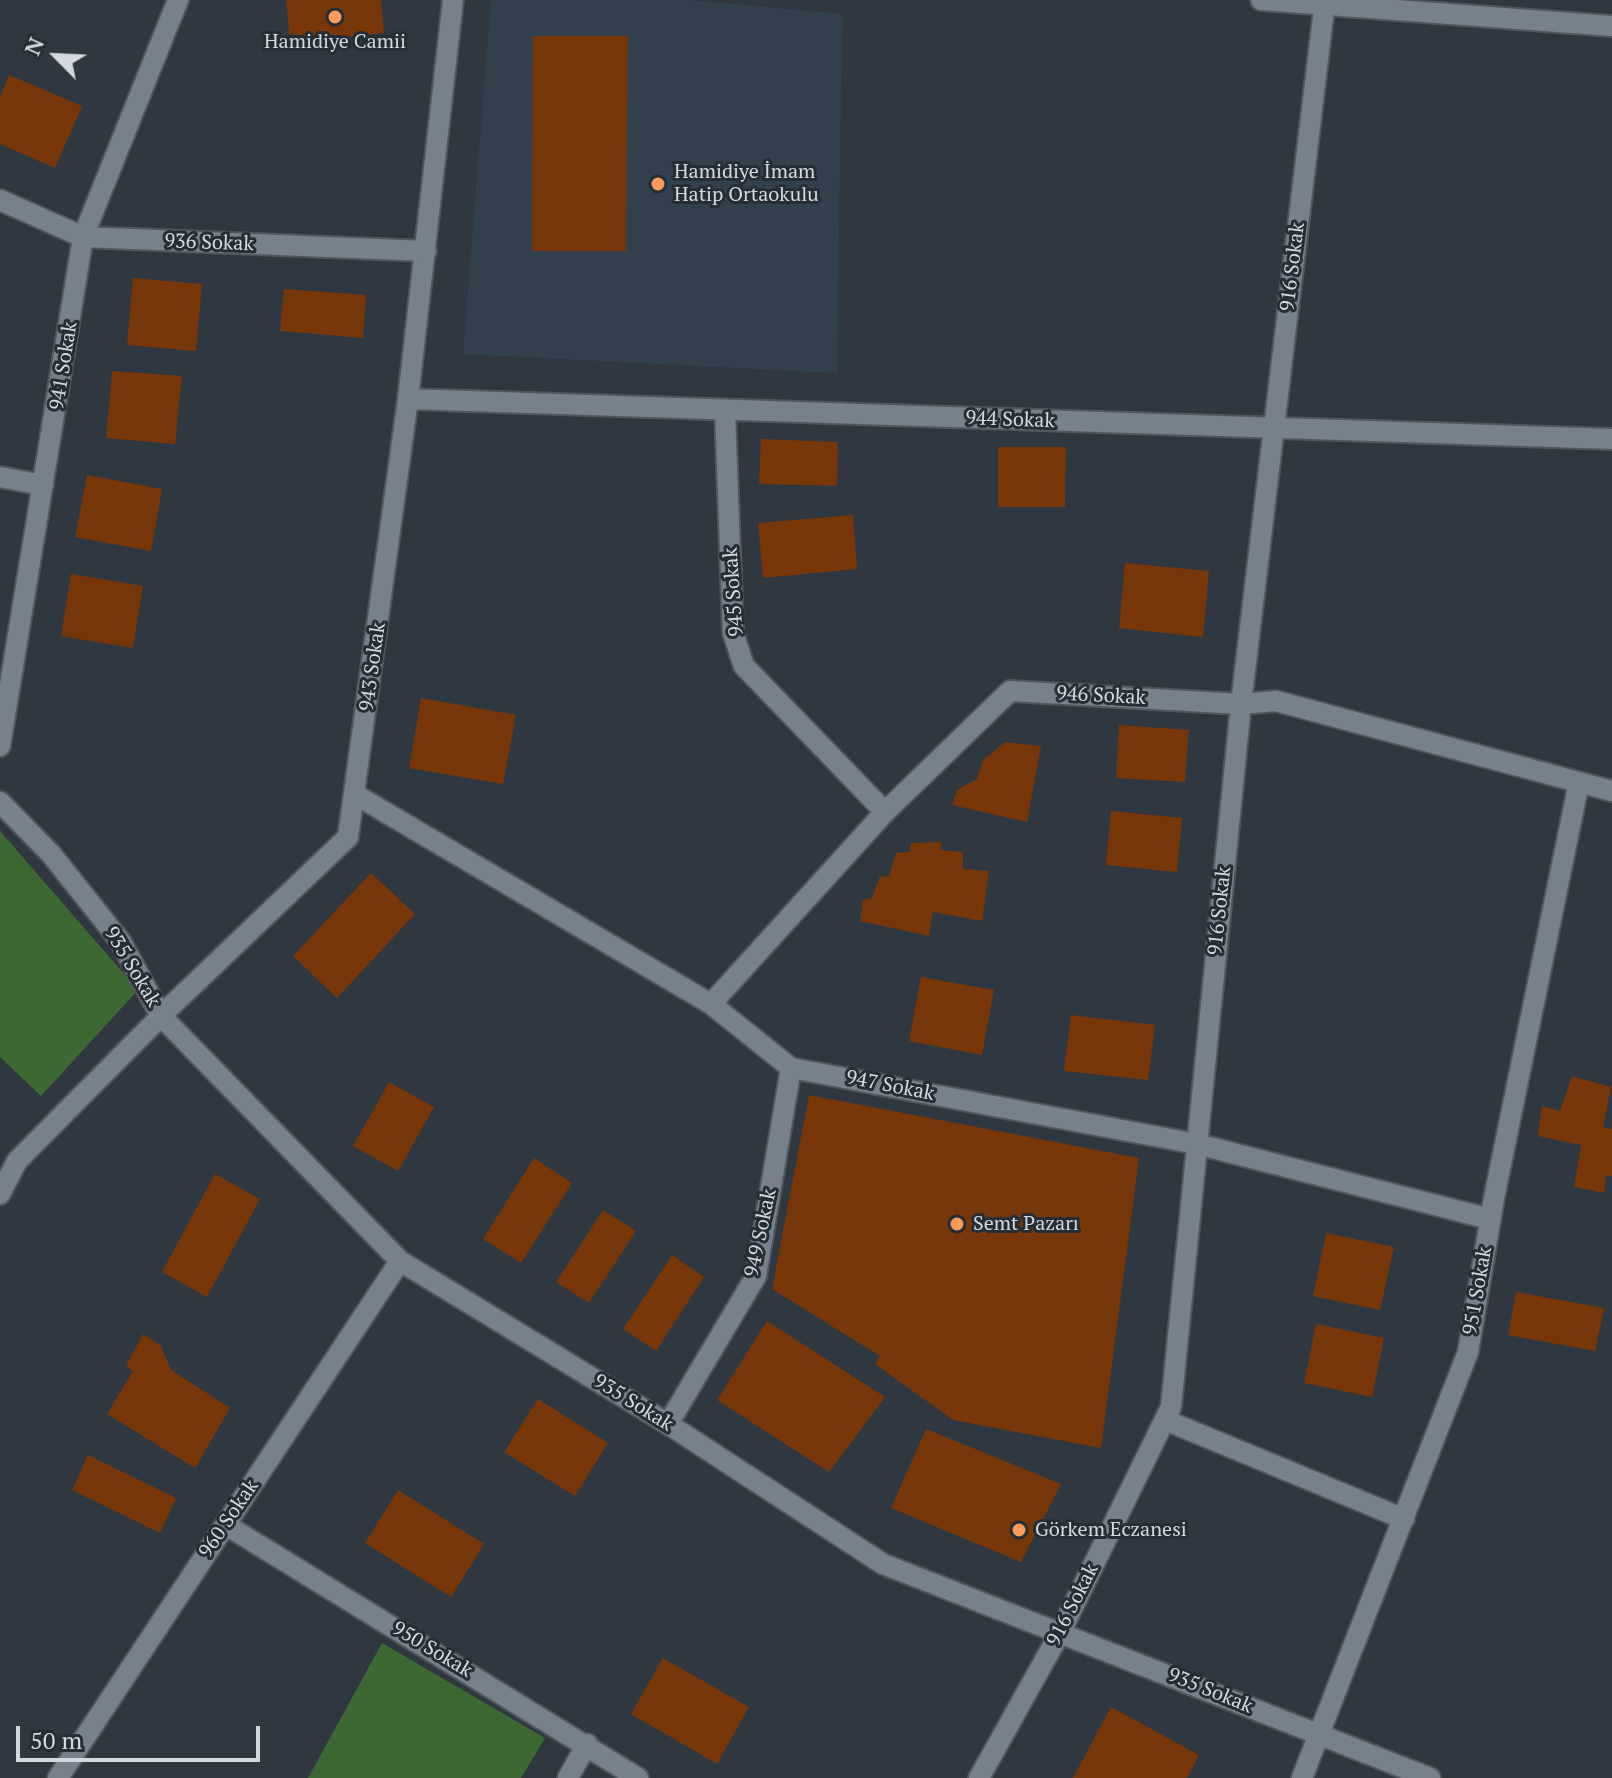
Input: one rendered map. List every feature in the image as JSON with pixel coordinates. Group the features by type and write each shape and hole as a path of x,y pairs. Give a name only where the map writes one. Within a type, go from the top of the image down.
{"street":[{"name":"941 Sokak","path":"0,746 83,237 178,0"},
{"name":"943 Sokak","path":"0,1194 17,1161 161,1016 348,837 408,399 453,0"},
{"path":"1261,0 1325,2 1612,26"},
{"name":"916 Sokak","path":"979,1778 1061,1631 1171,1407 1241,704 1325,2"},
{"name":"936 Sokak","path":"0,200 83,237 426,251"},
{"name":"944 Sokak","path":"408,399 1612,439"},
{"name":"945 Sokak","path":"725,411 733,633 744,666 885,812"},
{"path":"0,477 43,485"},
{"name":"946 Sokak","path":"711,1004 885,812 1010,691 1241,704 1276,701 1612,791"},
{"name":"951 Sokak","path":"1302,1778 1468,1352 1490,1219 1579,782"},
{"name":"947 Sokak","path":"356,795 711,1004 791,1068 1197,1144 1490,1219"},
{"name":"935 Sokak","path":"0,802 51,854 121,942 161,1016 400,1261 668,1424 883,1564 1061,1631 1430,1778"},
{"name":"949 Sokak","path":"668,1424 756,1276 791,1068"},
{"name":"960 Sokak","path":"58,1778 400,1261"},
{"path":"1165,1420 1404,1519"},
{"name":"950 Sokak","path":"226,1525 638,1778"},
{"path":"568,1778 587,1744"}],"shaded area":[{"name":"Hamidiye İmam Hatip Ortaokulu","path":"491,0 689,0 842,14 837,373 463,354"}],"green space":[{"path":"0,831 138,990 41,1096 0,1057"},
{"path":"382,1643 545,1738 521,1778 308,1778"}],"building":[{"name":"Hamidiye Camii","path":"286,0 381,0 384,33 290,43"},
{"path":"533,36 628,36 626,251 532,251"},
{"path":"9,75 82,106 55,168 0,144 0,97"},
{"path":"133,278 202,284 196,351 127,345"},
{"path":"284,289 366,295 363,338 280,331"},
{"path":"112,371 182,376 175,444 106,438"},
{"path":"761,439 838,442 837,486 759,484"},
{"path":"998,447 1066,447 1065,507 998,507"},
{"path":"87,475 162,489 151,551 75,537"},
{"path":"853,515 857,569 763,578 758,523"},
{"path":"1125,563 1209,571 1203,637 1119,628"},
{"path":"71,574 143,586 133,648 61,636"},
{"path":"421,698 516,715 503,784 409,768"},
{"path":"1119,725 1189,730 1185,782 1116,778"},
{"path":"1005,742 1041,746 1027,822 952,805 957,790 977,779 983,760"},
{"path":"1111,811 1182,818 1177,872 1106,865"},
{"path":"942,842 940,850 963,852 963,869 989,871 982,921 933,912 929,936 860,921 863,900 872,898 880,876 889,877 896,853 909,852 911,843"},
{"path":"371,873 415,914 337,998 293,956"},
{"path":"921,977 994,990 982,1055 909,1041"},
{"path":"1071,1015 1155,1025 1148,1080 1064,1071"},
{"path":"1572,1076 1611,1087 1603,1127 1612,1129 1612,1176 1606,1175 1604,1193 1574,1187 1581,1145 1538,1136 1542,1106 1560,1111"},
{"path":"389,1082 434,1107 398,1171 353,1146"},
{"name":"Semt Pazarı","path":"809,1095 1139,1158 1101,1448 953,1420 875,1364 880,1356 772,1289"},
{"path":"534,1158 572,1183 521,1263 483,1239"},
{"path":"215,1174 260,1199 207,1297 162,1272"},
{"path":"603,1210 636,1231 589,1303 556,1282"},
{"path":"1326,1233 1394,1247 1380,1310 1313,1296"},
{"path":"672,1255 704,1277 656,1351 623,1329"},
{"path":"1516,1292 1604,1308 1595,1351 1508,1335"},
{"path":"767,1321 885,1397 829,1472 717,1400"},
{"path":"1316,1324 1384,1338 1372,1397 1304,1383"},
{"path":"143,1334 161,1346 171,1370 230,1408 195,1468 107,1414 133,1371 126,1366"},
{"path":"538,1399 608,1443 575,1496 504,1452"},
{"path":"926,1429 1061,1484 1021,1562 891,1508"},
{"path":"88,1455 176,1498 160,1533 72,1490"},
{"path":"398,1490 484,1544 451,1597 365,1543"},
{"path":"663,1658 749,1707 717,1764 631,1714"},
{"path":"1111,1707 1199,1755 1187,1778 1073,1778"}],"place":[{"name":"Hamidiye Camii","path":"335,17"},
{"name":"Hamidiye İmam Hatip Ortaokulu","path":"658,184"},
{"name":"Semt Pazarı","path":"957,1224"},
{"name":"Görkem Eczanesi","path":"1019,1530"}]}
